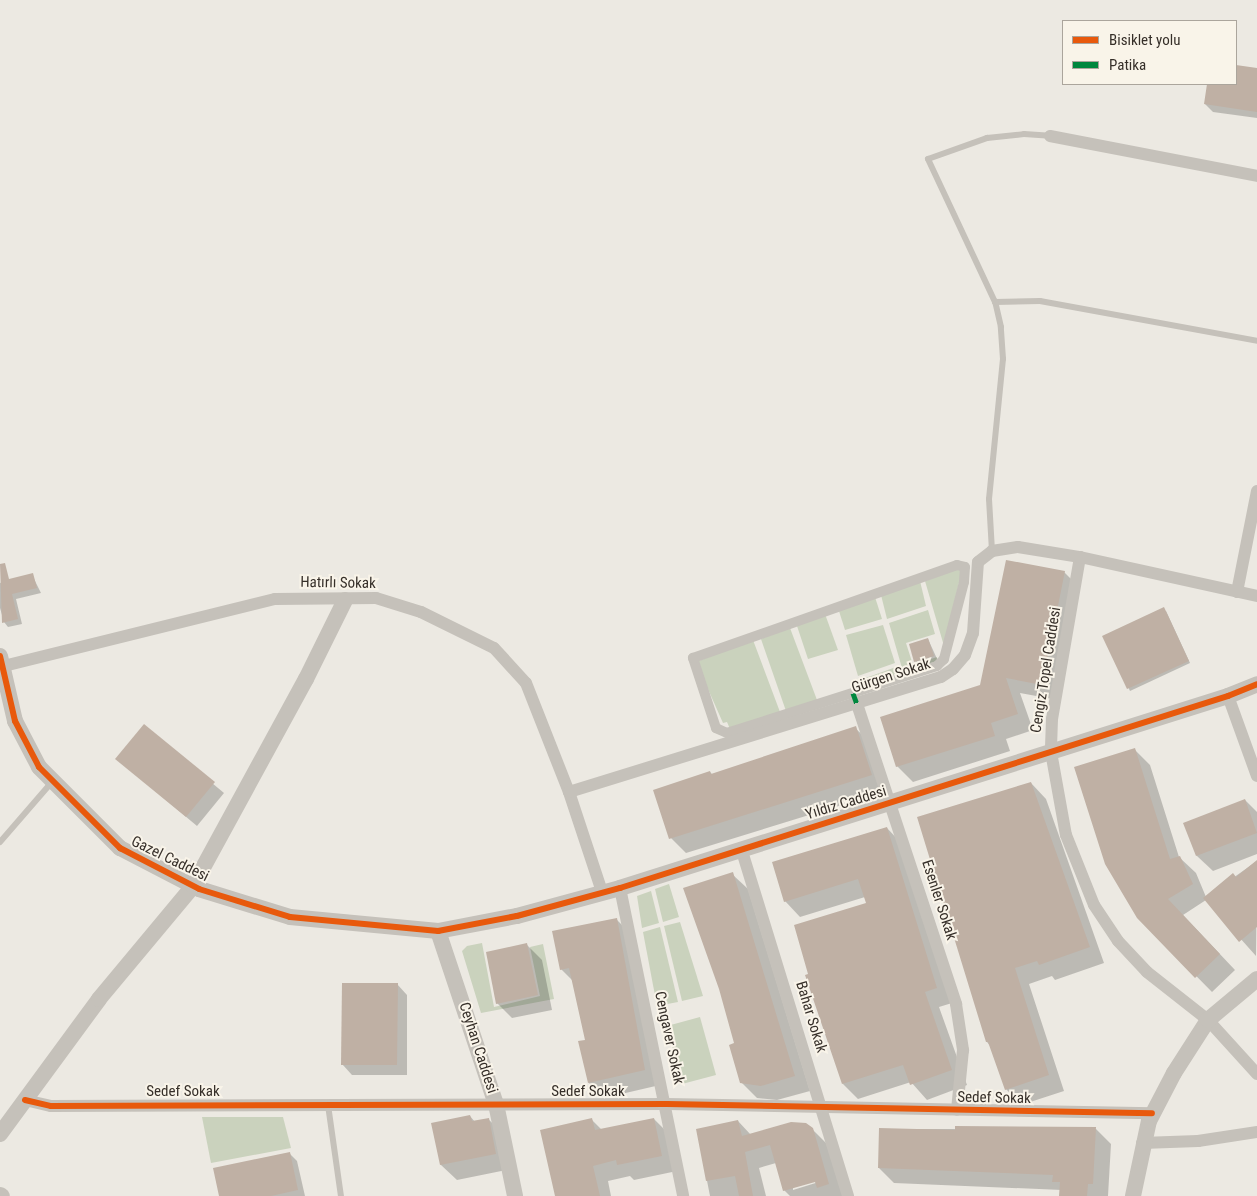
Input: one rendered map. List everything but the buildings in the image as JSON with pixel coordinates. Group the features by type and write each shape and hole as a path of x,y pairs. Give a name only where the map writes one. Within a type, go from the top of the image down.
{"street":[{"path":"1050,136 1257,176"},
{"path":"1237,592 1257,491"},
{"path":"992,551 1018,547 1080,557 1257,596"},
{"name":"Gürgen Sokak","path":"568,792 855,699 923,683 953,669 965,655 973,633 978,562 992,551"},
{"name":"Cengiz Topel Caddesi","path":"1080,557 1052,719 1051,752 1066,835 1094,905 1118,941 1147,972 1208,1020 1257,1074"},
{"path":"963,565 964,582 941,662 855,699 724,732 716,728 692,660 963,565"},
{"name":"Hatırlı Sokak","path":"1,663 270,600 376,598 421,612 494,648 526,683 568,792 602,892"},
{"path":"0,1134 99,999 193,886 306,679 345,600"},
{"name":"Gazel Caddesi","path":"1,663 15,721 39,767 120,848 193,886 290,917 438,931"},
{"name":"Yıldız Caddesi","path":"438,931 517,916 620,888 741,848 1228,696 1257,684"},
{"path":"1228,696 1257,776"},
{"name":"Esenler Sokak","path":"855,699 891,802 960,1019 963,1050 957,1110"},
{"name":"Bahar Sokak","path":"741,848 848,1196"},
{"name":"Cengaver Sokak","path":"620,888 667,1104 683,1196"},
{"name":"Ceyhan Caddesi","path":"438,931 496,1104 515,1196"},
{"path":"1133,1196 1142,1143 1152,1113 1174,1073 1208,1020 1257,979"},
{"name":"Sedef Sokak","path":"25,1100 51,1106 667,1104 1152,1113"},
{"path":"1142,1143 1198,1140 1257,1132"}],"lane":[{"path":"992,551 989,499 1003,360 1001,327 994,302 928,159 987,138 1024,134 1050,136"},
{"path":"994,302 1040,301 1257,341"},
{"path":"0,842 53,781"},
{"path":"328,1105 341,1196"}],"green space":[{"path":"961,568 962,570 944,646 925,581"},
{"path":"920,581 926,606 887,619 881,595"},
{"path":"875,597 882,619 845,630 839,611"},
{"path":"928,610 935,634 906,643 913,665 937,657 937,661 904,675 889,623"},
{"path":"825,614 838,650 808,659 797,626"},
{"path":"883,625 895,663 858,676 846,635"},
{"path":"790,628 817,700 786,711 761,639"},
{"path":"753,640 780,712 730,729 727,722 723,723 696,662"},
{"path":"896,667 898,675 862,687 860,680"},
{"path":"669,884 679,917 663,922 655,889"},
{"path":"651,891 659,923 642,928 637,896"},
{"path":"680,922 703,996 682,1001 664,926"},
{"path":"660,927 678,1002 657,1006 643,932"},
{"path":"482,943 494,1007 540,996 530,947 543,944 554,999 481,1013 462,951 467,946"},
{"path":"700,1017 716,1075 682,1084 667,1026"},
{"path":"202,1117 283,1117 291,1148 211,1163"}],"marked path":[{"path":"853,693 857,704"}],"cycle path":[{"path":"0,656 15,721 39,767 120,848 199,889 290,917 438,931 517,916 620,888 1228,696 1257,684"},
{"path":"25,1100 51,1106 667,1104 1152,1113"}]}
